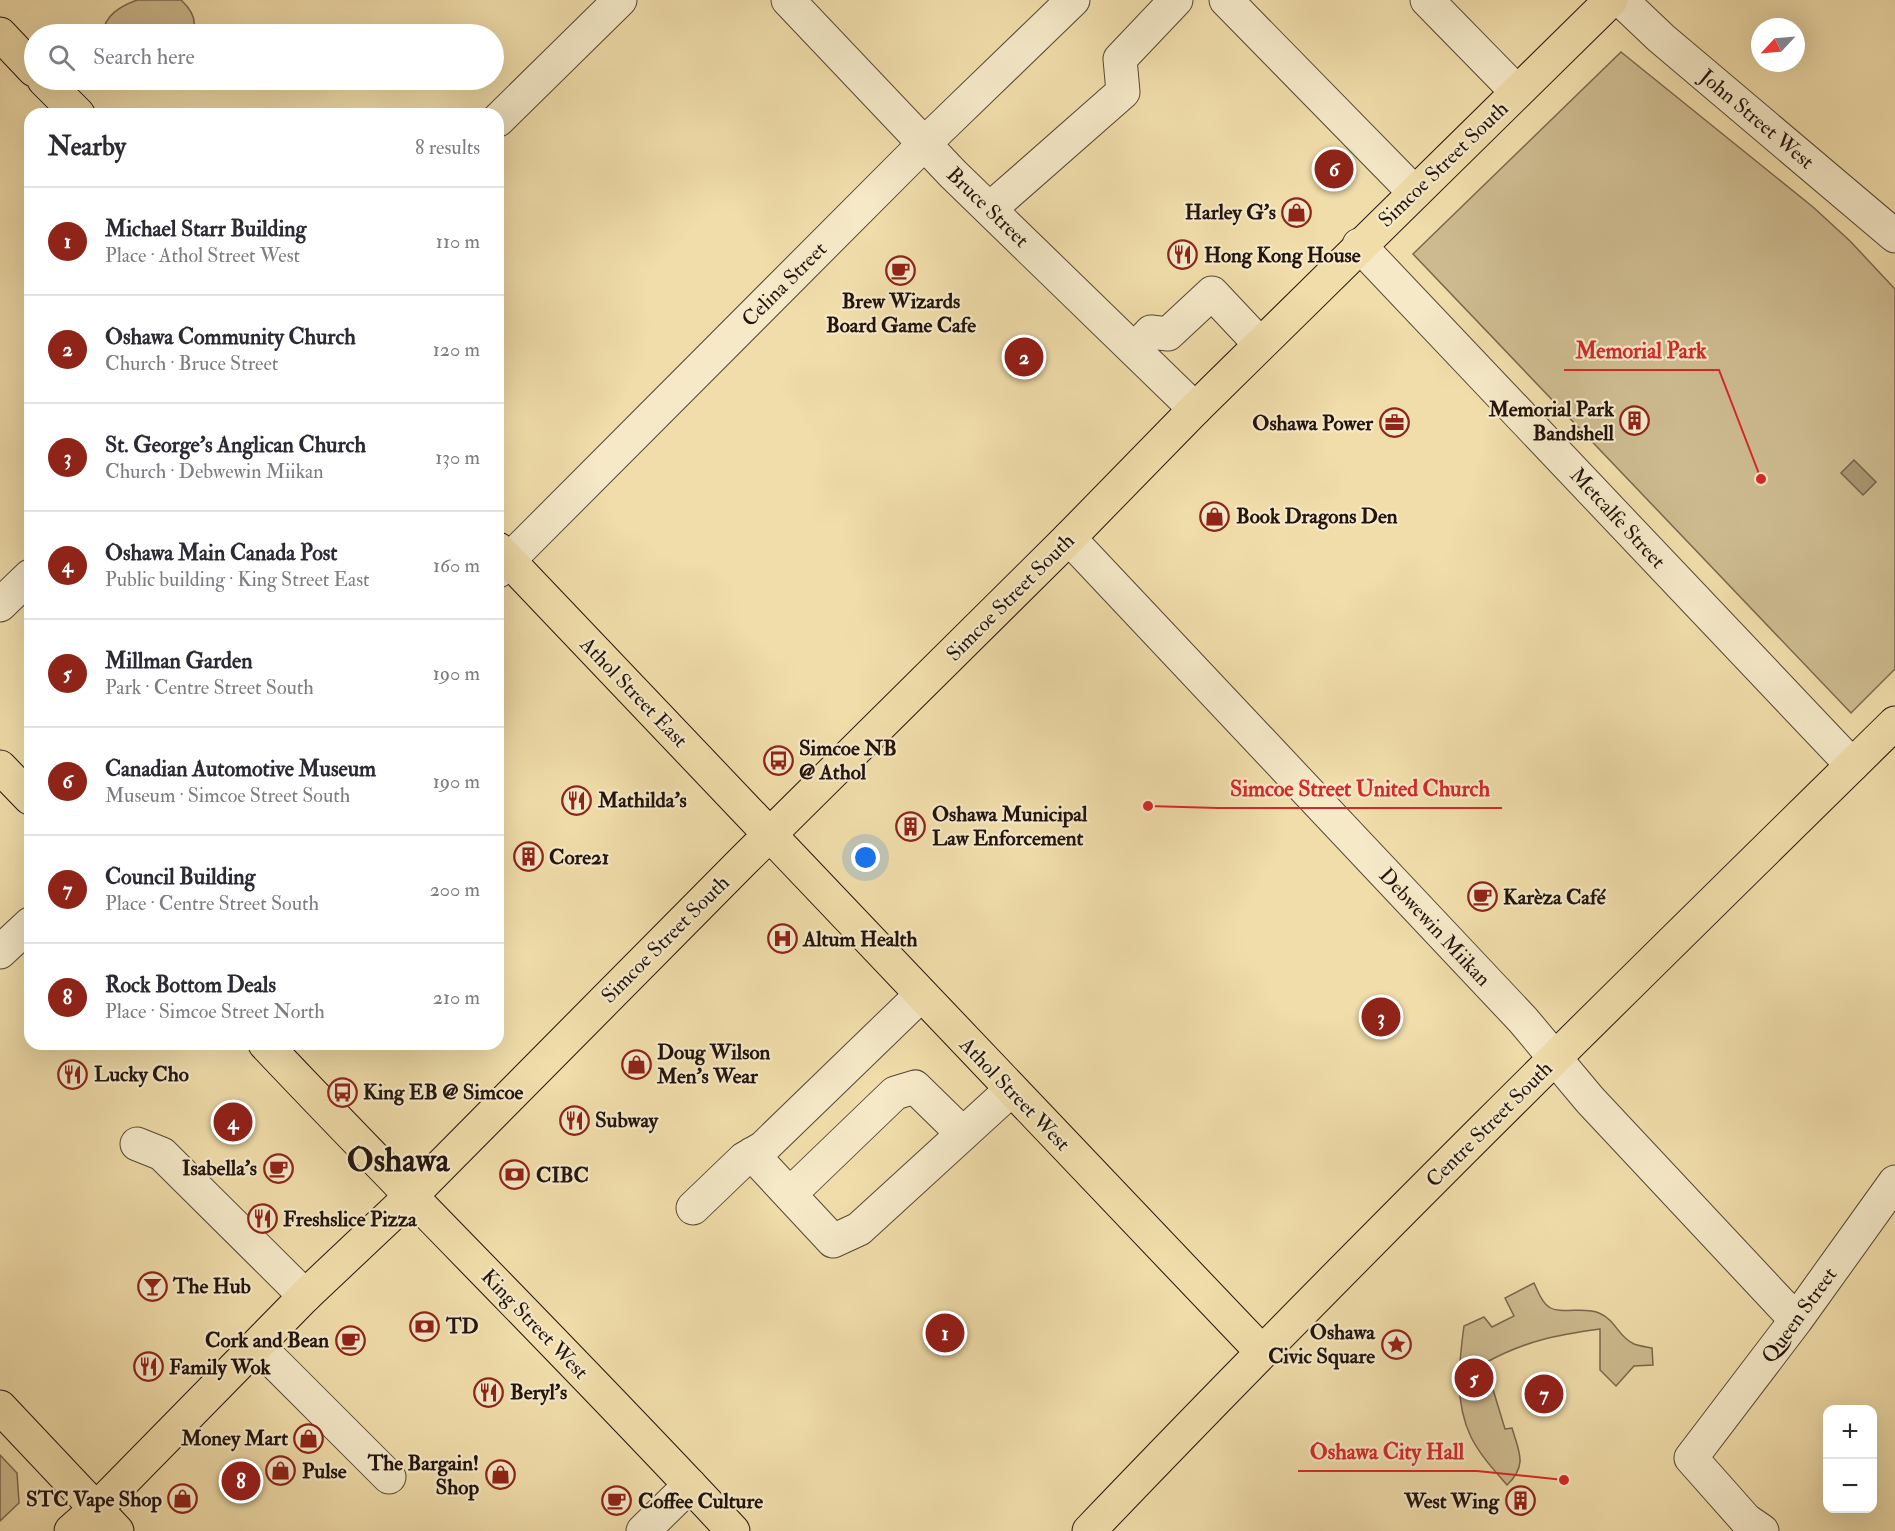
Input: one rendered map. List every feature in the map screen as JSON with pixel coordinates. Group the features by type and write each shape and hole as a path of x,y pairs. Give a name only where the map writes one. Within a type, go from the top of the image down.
{"main road":[{"name":"Simcoe Street South","path":"71,1531 106,1520 258,1346 305,1296 411,1196 1359,245 1611,0"},
{"path":"0,33 24,59"},
{"path":"54,90 72,108"},
{"name":"Athol Street East","path":"504,563 742,805 769,836"},
{"name":"Centre Street South","path":"1089,1531 1262,1352 1895,723"},
{"path":"0,767 24,792"},
{"name":"Athol Street West","path":"769,836 1262,1352"},
{"name":"King Street West","path":"271,1050 733,1531"},
{"path":"0,1407 106,1520"}],"street":[{"path":"504,114 620,0"},
{"name":"Bruce Street","path":"788,0 924,144 1195,409"},
{"name":"Celina Street","path":"504,557 1073,0"},
{"path":"990,209 1123,92 1120,59 1176,0"},
{"path":"1226,0 1414,192"},
{"path":"1427,0 1517,92"},
{"name":"John Street West","path":"1621,0 1661,38 1895,236"},
{"name":"Metcalfe Street","path":"1359,245 1852,765"},
{"path":"1135,349 1151,332 1168,334 1212,293 1260,344"},
{"name":"Debwewin Miikan","path":"1069,538 1556,1058 1590,1100 1796,1320"},
{"path":"0,605 24,582"},
{"path":"0,952 24,930"},
{"path":"693,1208 744,1159 763,1148 921,995"},
{"path":"790,1194 895,1093 915,1087 963,1134"},
{"path":"752,1154 833,1241 859,1229 1011,1090"},
{"path":"136,1144 162,1154 305,1296"},
{"name":"Queen Street","path":"1762,1531 1756,1511 1695,1452 1796,1320 1895,1182"},
{"path":"258,1346 389,1477"},
{"path":"643,1531 690,1485"}],"shaded area":[{"path":"137,0 181,0 188,7 194,24 105,24 114,12"},
{"path":"1621,52 1813,207 1850,241 1895,289 1895,669 1851,713 1413,254"},
{"path":"1854,460 1876,482 1863,495 1841,473"},
{"path":"1534,1283 1549,1307 1599,1313 1605,1316 1629,1341 1652,1348 1653,1365 1634,1366 1616,1386 1600,1370 1600,1329 1541,1340 1514,1349 1485,1363 1505,1429 1512,1428 1519,1451 1518,1471 1507,1485 1471,1437 1462,1410 1459,1382 1464,1326 1484,1317 1492,1327 1514,1316 1505,1298"},
{"path":"0,1455 17,1473 19,1503 0,1521"}],"place":[{"name":"Canadian Automotive Museum","path":"1334,169"},
{"name":"Harley G's","path":"1297,212"},
{"name":"Hong Kong House","path":"1183,255"},
{"name":"Brew Wizards Board Game Cafe","path":"901,270"},
{"name":"Oshawa Community Church","path":"1024,357"},
{"name":"Memorial Park Bandshell","path":"1635,421"},
{"name":"Oshawa Power","path":"1394,423"},
{"name":"Memorial Park","path":"1761,479"},
{"name":"Book Dragons Den","path":"1215,516"},
{"name":"Simcoe NB @ Athol","path":"778,760"},
{"name":"Mathilda's","path":"577,800"},
{"name":"Simcoe Street United Church","path":"1148,806"},
{"name":"Oshawa Municipal Law Enforcement","path":"911,826"},
{"name":"Core21","path":"528,857"},
{"name":"Karèza Café","path":"1482,897"},
{"name":"Altum Health","path":"782,939"},
{"name":"St. George's Anglican Church","path":"1381,1017"},
{"name":"Doug Wilson Men's Wear","path":"636,1064"},
{"name":"Lucky Cho","path":"73,1074"},
{"name":"King EB @ Simcoe","path":"342,1092"},
{"name":"Subway","path":"574,1120"},
{"name":"Oshawa Main Canada Post","path":"233,1122"},
{"name":"Isabella's","path":"278,1168"},
{"name":"CIBC","path":"515,1175"},
{"name":"Freshslice Pizza","path":"262,1219"},
{"name":"The Hub","path":"152,1286"},
{"name":"TD","path":"425,1326"},
{"name":"Michael Starr Building","path":"945,1333"},
{"name":"Cork and Bean","path":"350,1340"},
{"name":"Oshawa Civic Square","path":"1396,1344"},
{"name":"Family Wok","path":"148,1367"},
{"name":"Millman Garden","path":"1474,1378"},
{"name":"Beryl's","path":"489,1392"},
{"name":"Council Building","path":"1544,1394"},
{"name":"Money Mart","path":"309,1438"},
{"name":"Pulse","path":"281,1471"},
{"name":"The Bargain! Shop","path":"500,1475"},
{"name":"Oshawa City Hall","path":"1564,1480"},
{"name":"Rock Bottom Deals","path":"241,1481"},
{"name":"STC Vape Shop","path":"183,1499"},
{"name":"Coffee Culture","path":"617,1501"},
{"name":"West Wing","path":"1520,1501"}],"district":[{"name":"Oshawa","path":"398,1159"}]}
